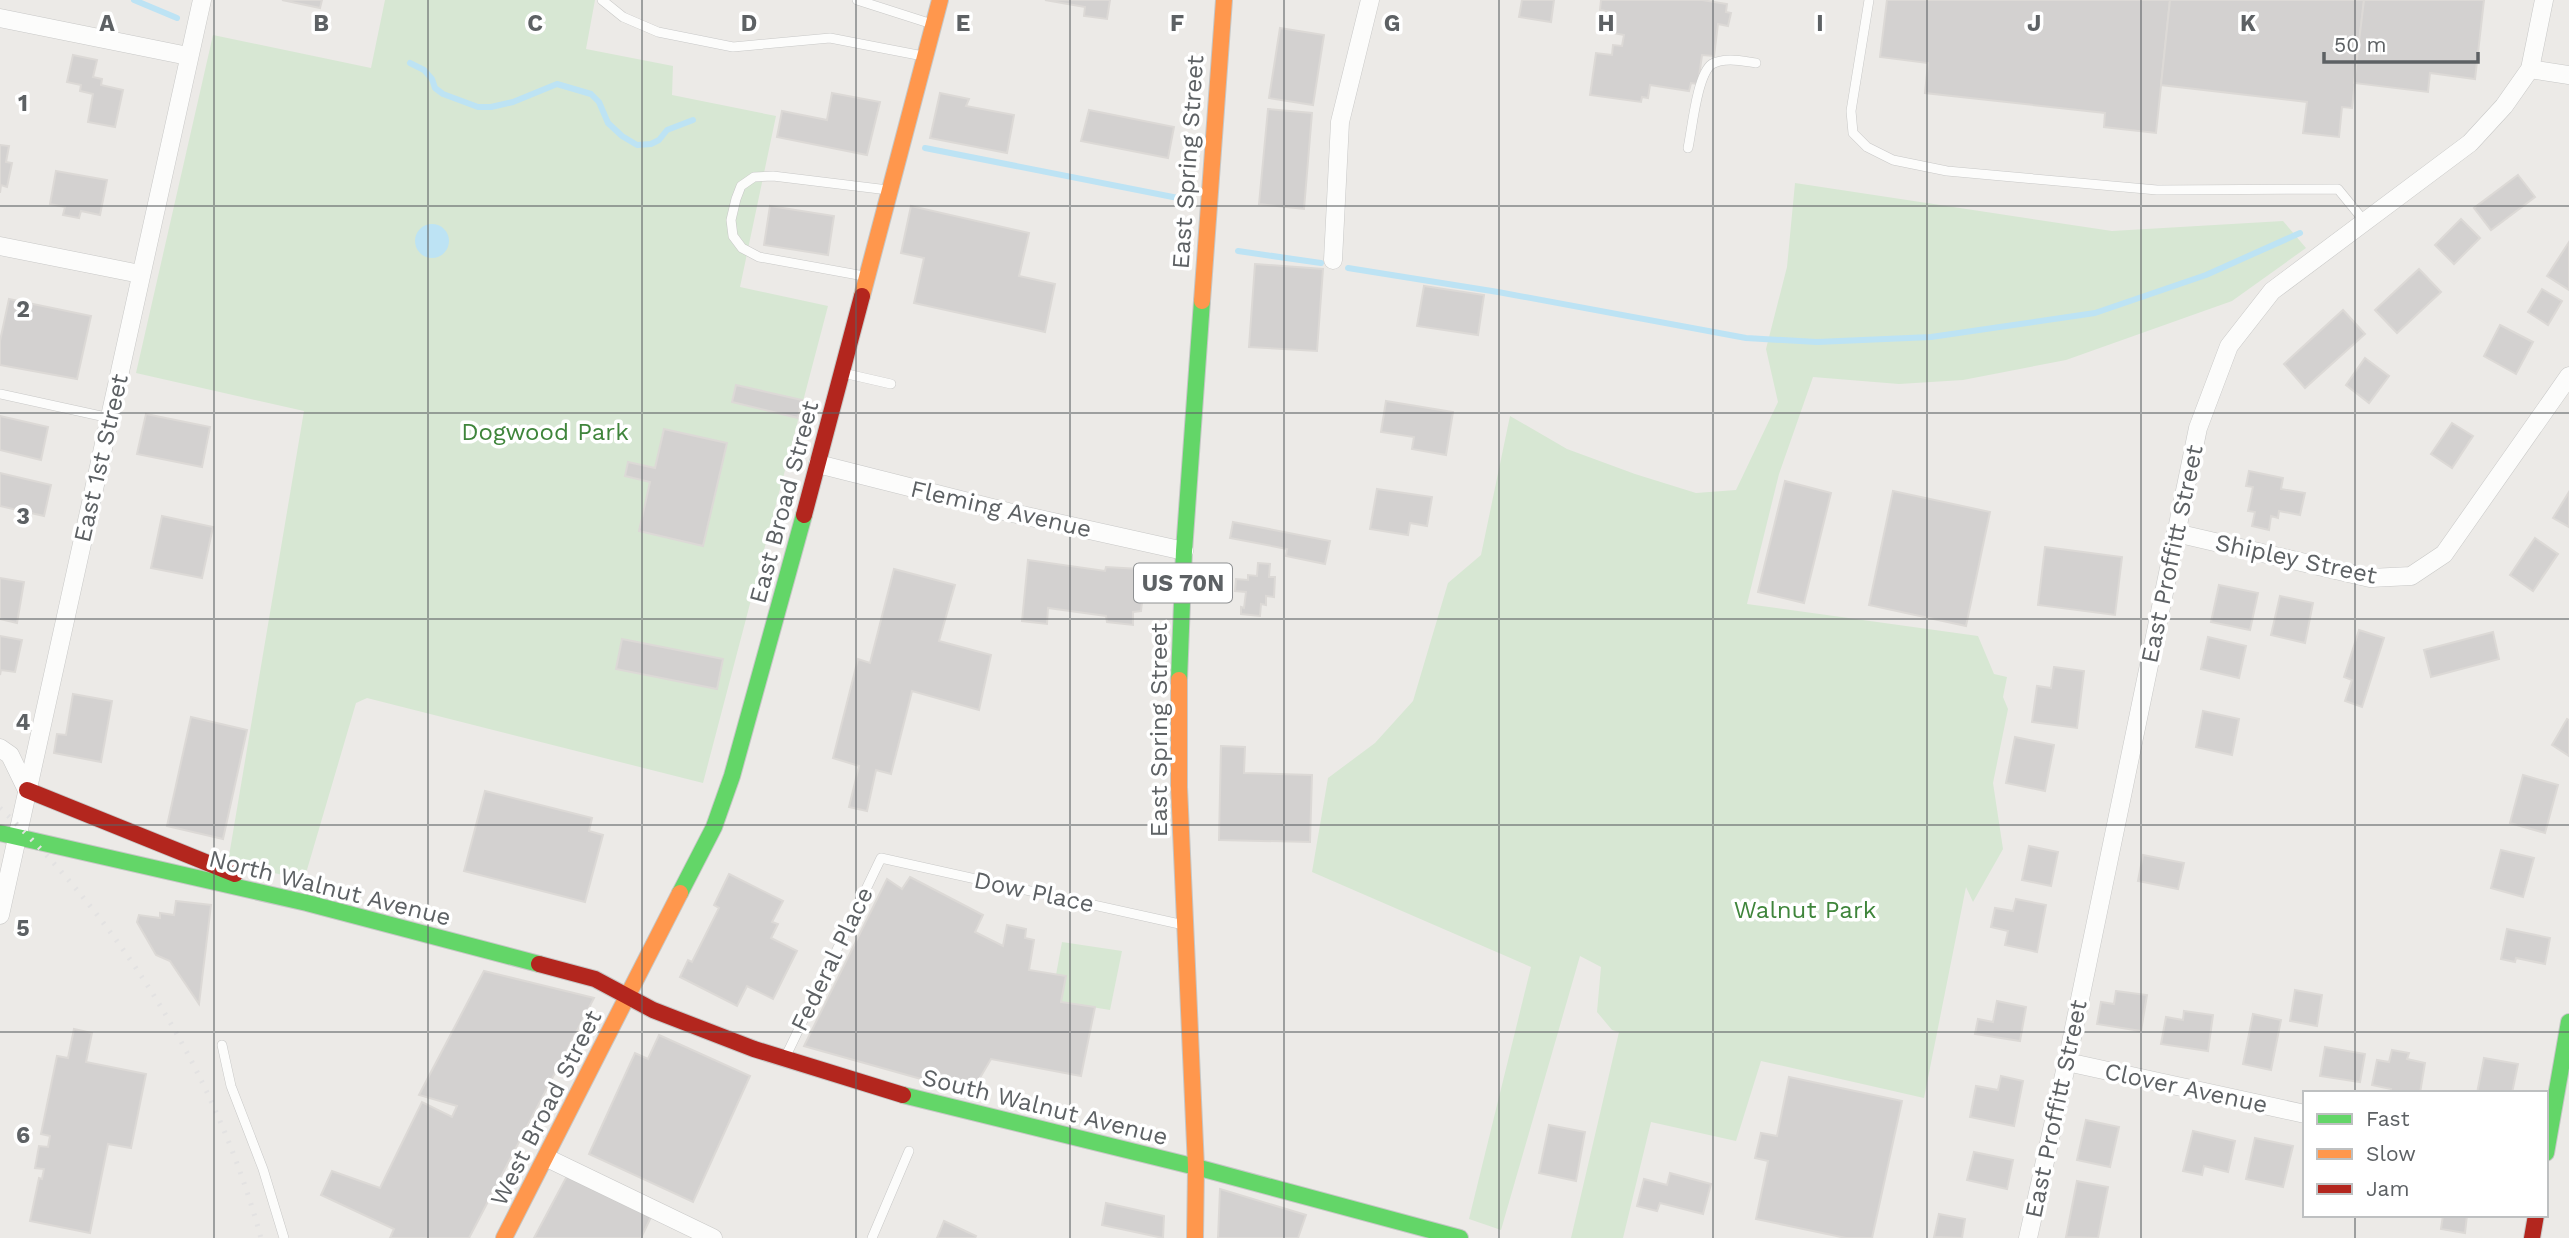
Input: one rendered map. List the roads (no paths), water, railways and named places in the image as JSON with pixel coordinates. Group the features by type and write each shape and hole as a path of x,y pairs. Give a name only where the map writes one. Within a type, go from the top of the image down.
{"street":[{"name":"East 1st Street","path":"0,915 8,835 27,790 202,0"},
{"name":"East Broad Street","path":"627,999 715,827 732,776 818,464 940,0"},
{"name":"East Spring Street","path":"1196,1167 1178,717 1184,551 1224,0"},
{"path":"1333,260 1340,122 1370,0"},
{"name":"East Proffitt Street","path":"2028,1238 2198,428 2229,346 2272,291 2470,143 2504,106 2530,69 2544,0"},
{"path":"0,18 188,56"},
{"path":"2530,69 2569,75"},
{"path":"0,246 140,274"},
{"name":"Shipley Street","path":"2176,534 2370,578 2411,576 2444,554 2569,376"},
{"name":"Fleming Avenue","path":"818,464 1008,512 1184,551"},
{"path":"0,748 10,755 27,790 307,903"},
{"name":"North Walnut Avenue","path":"8,835 307,903 595,979 627,999"},
{"name":"South Walnut Avenue","path":"627,999 665,1017 784,1060 942,1108 1196,1167 1460,1238"},
{"name":"West Broad Street","path":"504,1238 627,999"},
{"path":"2548,1142 2569,1023"},
{"name":"Clover Avenue","path":"2067,1062 2303,1114"},
{"path":"547,1158 713,1238"},
{"name":"US 70N","path":"1195,1238 1196,1167"},
{"path":"2532,1238 2536,1217"}],"lane":[{"path":"601,0 623,17 658,32 733,47 830,38 925,57"},
{"path":"857,0 877,3 934,25"},
{"path":"1869,0 1850,111 1853,133 1867,147 1893,160 1947,171 2157,190 2338,189 2365,222"},
{"path":"1688,148 1703,73 1713,64 1728,60 1756,63"},
{"path":"867,276 759,257 742,248 733,236 731,220 736,199 741,186 754,177 773,176 889,191"},
{"path":"841,373 891,384"},
{"path":"0,394 110,418"},
{"name":"Dow Place","path":"881,859 1188,926"},
{"name":"Federal Place","path":"784,1060 881,859"},
{"path":"222,1045 231,1086 263,1169 284,1238"},
{"path":"872,1238 909,1151"}],"water":[{"path":"432,224 444,229 449,241 444,253 432,258 420,253 415,241 420,229"}],"waterway":[{"path":"134,0 177,18"},
{"path":"410,63 424,70 432,79 435,88 443,94 478,107 513,102 557,84 591,94 599,102 608,123 637,145 651,144 659,140 667,130 693,120"},
{"path":"925,148 1178,198"},
{"path":"1348,268 1498,292 1746,338 1817,342 1931,337 2095,313 2206,275 2300,233"},
{"path":"1238,251 1321,263"}],"railway":[{"path":"0,808 45,853 86,901 125,952 160,1005 219,1118 242,1177 261,1238"}],"park label":[{"name":"Dogwood Park","path":"545,432"},
{"name":"Walnut Park","path":"1805,910"}]}
